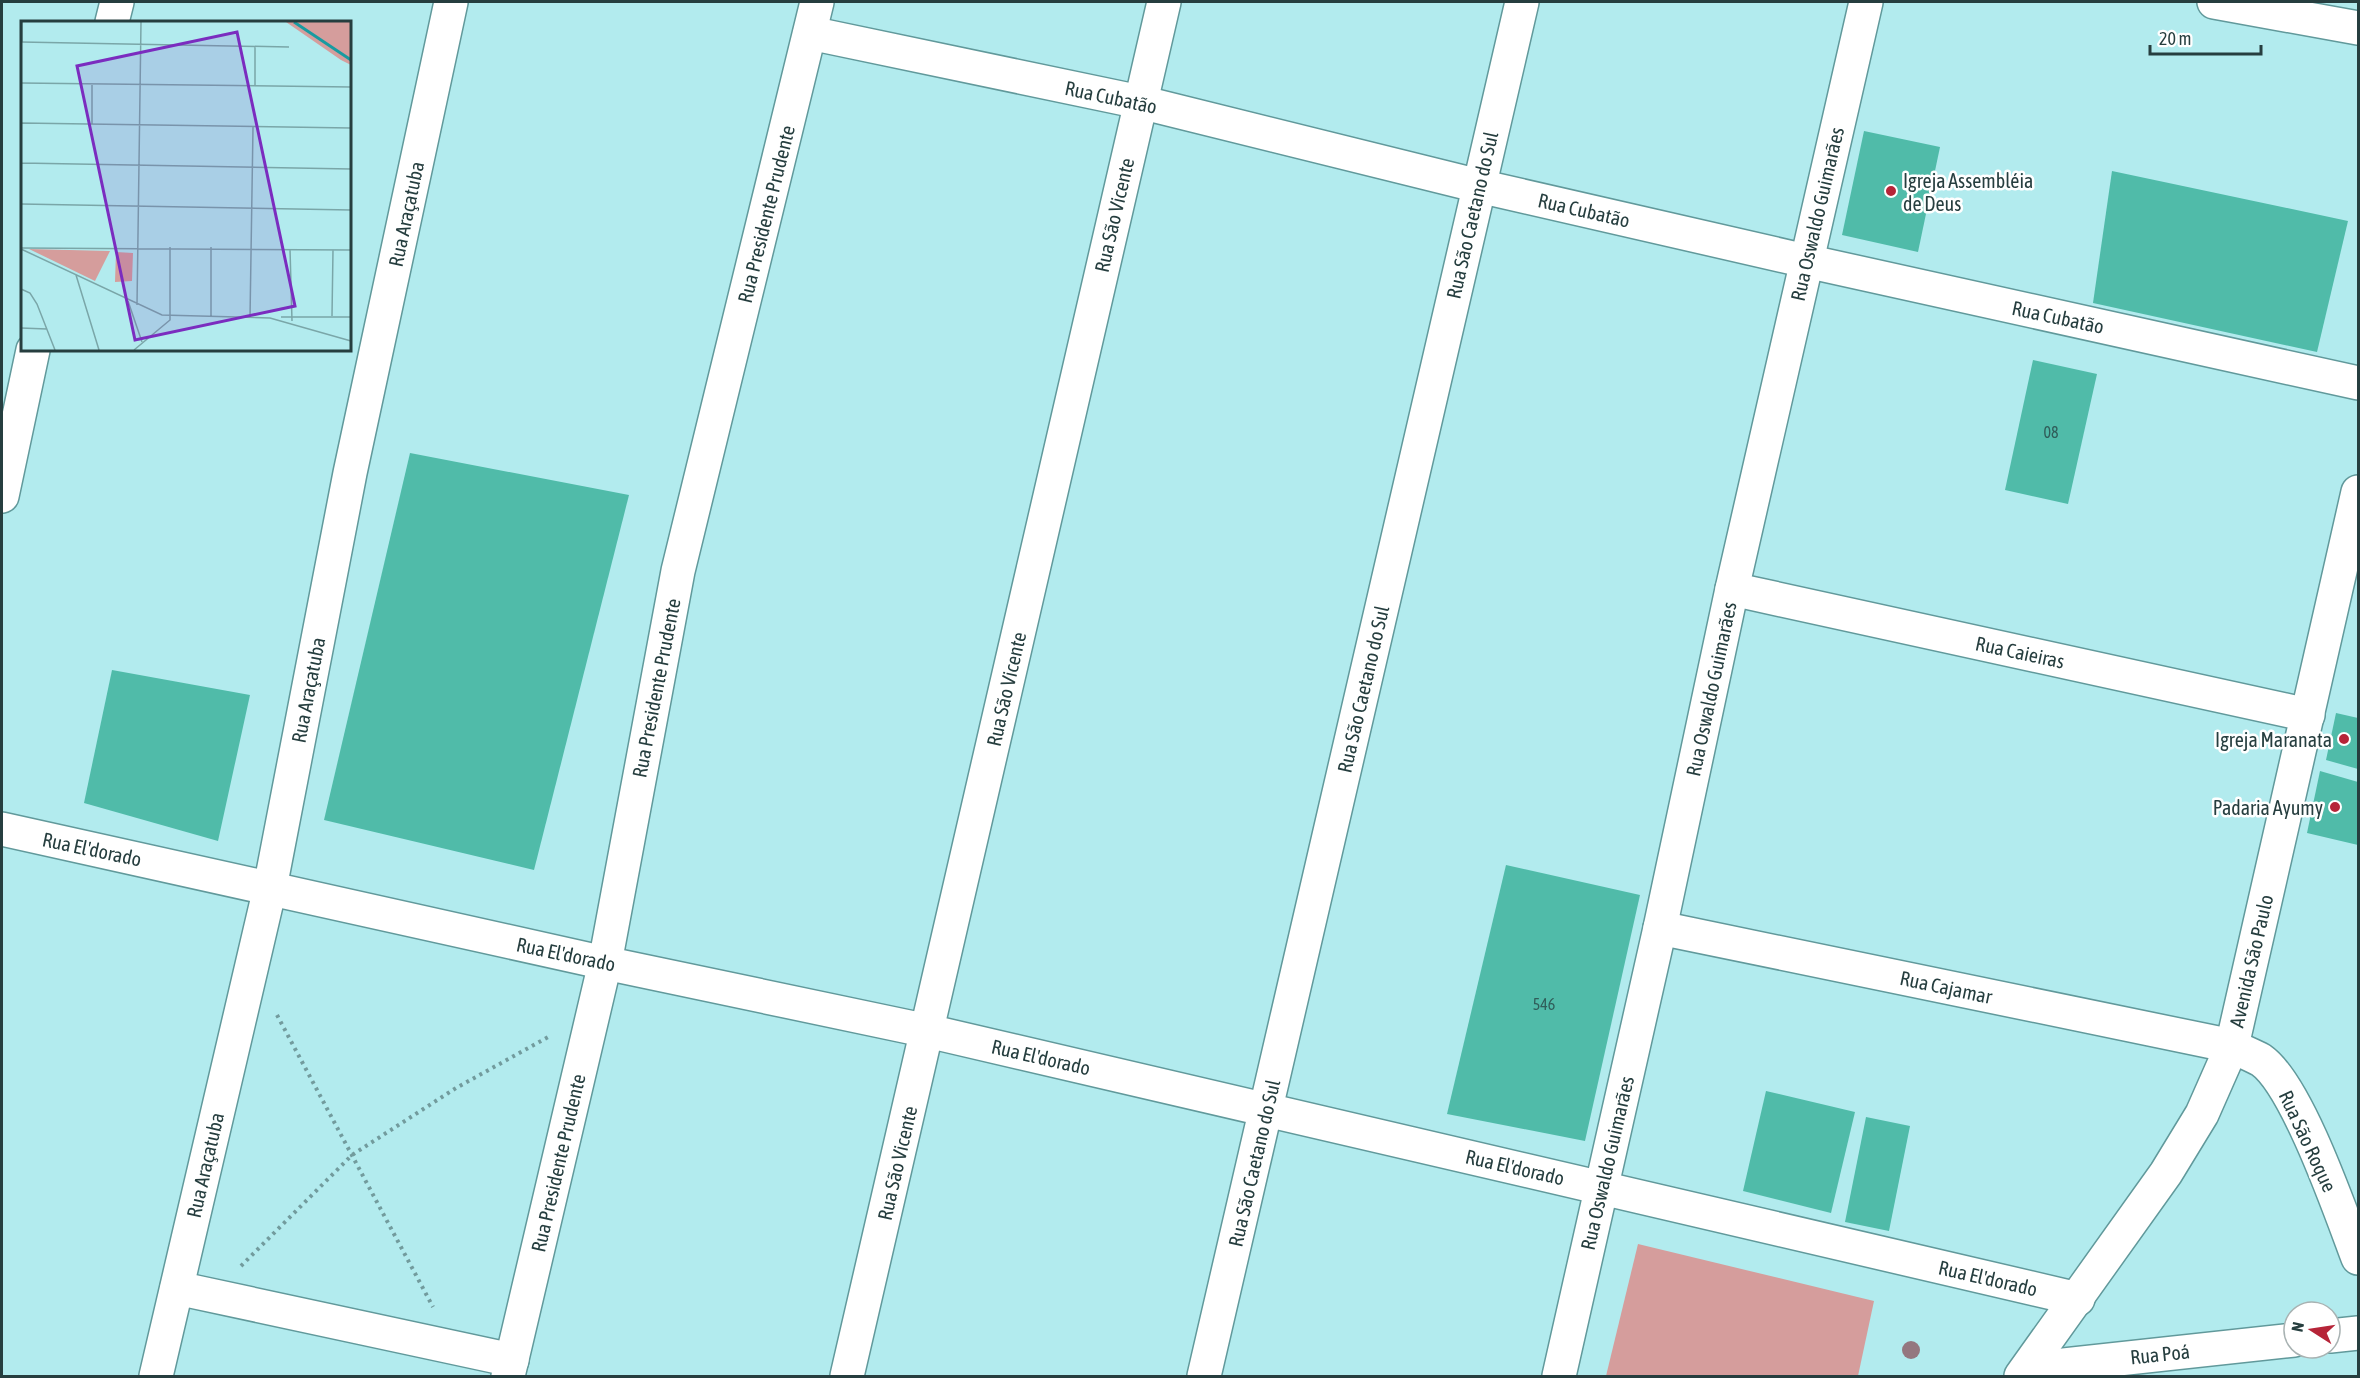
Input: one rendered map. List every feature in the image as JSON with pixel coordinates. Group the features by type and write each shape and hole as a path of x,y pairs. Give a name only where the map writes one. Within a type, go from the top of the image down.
{"street":[{"path":"112,21 117,2"},
{"name":"Rua Araçatuba","path":"156,1377 270,888 350,473 451,2"},
{"name":"Rua Presidente Prudente","path":"510,1368 605,963 678,571 817,2"},
{"name":"Rua São Vicente","path":"847,1377 1164,2"},
{"name":"Rua São Caetano do Sul","path":"1204,1377 1522,2"},
{"name":"Rua Oswaldo Guimarães","path":"1558,1377 1660,928 1732,589 1866,2"},
{"path":"2214,2 2358,28"},
{"name":"Rua Cubatão","path":"810,33 1140,102 1479,186 2358,383"},
{"path":"2,496 33,351"},
{"name":"Avenida São Paulo","path":"2024,1373 2166,1173 2202,1114 2232,1046 2358,492"},
{"name":"Rua Caieiras","path":"1732,589 2308,715"},
{"name":"Rua El'dorado","path":"2,829 605,963 928,1031 1602,1186 2078,1299"},
{"name":"Rua Cajamar","path":"1660,928 2232,1046"},
{"name":"Rua São Roque","path":"2232,1046 2262,1061 2289,1093 2325,1174 2358,1258"},
{"path":"177,1288 454,1348 510,1368"},
{"path":"2342,1335 2358,1333"},
{"name":"Rua Poá","path":"2024,1373 2282,1341"}],"path":[{"path":"251,966 454,1348"},
{"path":"212,1296 352,1155 456,1088 593,1013"}],"shaded area":[{"path":"1638,1244 1874,1301 1858,1376 1606,1376"}],"building":[{"name":"Igreja Assembléia de Deus","path":"1864,131 1940,147 1918,252 1842,235"},
{"path":"2112,171 2348,221 2317,352 2093,303"},
{"path":"2033,360 2097,374 2068,504 2005,490"},
{"path":"410,453 629,495 534,870 324,820"},
{"path":"112,670 250,695 218,841 84,803"},
{"name":"Igreja Maranata","path":"2336,713 2358,718 2358,769 2326,760"},
{"name":"Padaria Ayumy","path":"2320,771 2358,782 2358,845 2307,833"},
{"path":"1506,865 1640,895 1585,1141 1447,1114"},
{"path":"1766,1091 1855,1112 1831,1213 1743,1191"},
{"path":"1866,1117 1910,1126 1889,1231 1845,1222"}],"place":[{"name":"Igreja Assembléia de Deus","path":"1891,191"},
{"name":"Igreja Maranata","path":"2344,739"},
{"name":"Padaria Ayumy","path":"2335,807"}]}
